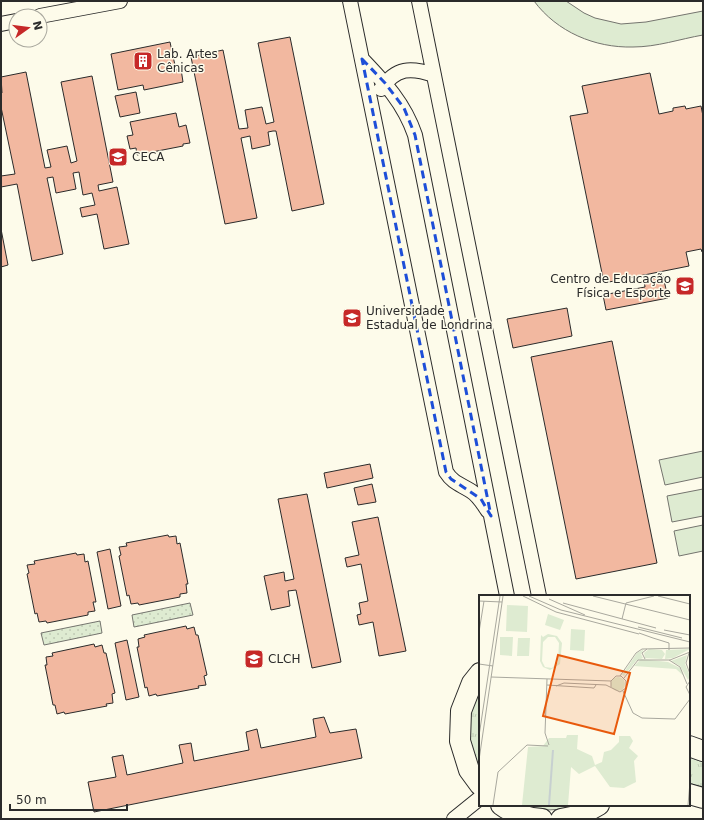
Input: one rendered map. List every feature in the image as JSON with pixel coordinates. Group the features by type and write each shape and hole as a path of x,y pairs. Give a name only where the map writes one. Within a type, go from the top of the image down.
{"street":[{"path":"48,14 120,1"},
{"path":"350,1 446,472 451,479 459,485 472,491 481,499 491,516"},
{"path":"419,1 539,595"},
{"path":"362,59 386,83 404,108 415,135 507,595"},
{"path":"371,106 386,83 393,76 408,70 423,71 434,75"},
{"path":"479,674 472,684 461,711 460,741 469,770 479,784"},
{"path":"690,746 703,751"},
{"path":"690,794 703,798"},
{"path":"454,819 479,799"},
{"path":"502,806 530,818 542,819"},
{"path":"561,819 581,815 597,806"}],"highlighted area":[{"path":"362,59 385,83 404,108 415,135 491,516 481,499 451,479 446,472"}],"green space":[{"path":"534,1 566,1 584,13 595,18 621,24 646,22 703,11 703,35 642,47 619,47 605,45 578,36 565,29 543,12"},
{"path":"703,451 703,477 665,485 659,460"},
{"path":"703,489 703,516 672,522 667,496"},
{"path":"703,525 703,551 679,556 674,531"},
{"path":"190,603 193,615 134,627 132,615"},
{"path":"100,621 102,633 44,645 41,633"},
{"path":"479,690 479,767 473,757 468,730 472,702"},
{"path":"690,757 703,762 703,788 690,783"},
{"path":"526,806 573,806 563,809 550,810"}],"building":[{"path":"290,37 324,204 292,211 276,131 268,132 270,145 252,149 250,136 241,138 257,218 225,224 191,57 223,50 239,129 248,128 245,110 262,107 266,124 274,122 258,43"},
{"name":"Lab. Artes Cênicas","path":"170,42 176,70 181,69 183,82 144,90 143,85 118,90 111,54"},
{"path":"26,72 45,168 51,167 47,150 67,146 71,163 77,161 61,82 92,76 113,182 98,185 99,191 117,187 129,244 104,249 97,214 82,217 80,208 95,205 92,193 83,195 79,172 73,173 76,189 56,193 53,177 47,178 63,254 32,261 17,184 1,187 1,176 15,174 1,107 1,77"},
{"path":"650,73 659,114 673,111 673,108 685,106 686,109 701,106 703,116 703,252 701,249 686,252 689,266 604,283 570,116 588,113 582,86"},
{"name":"Lab. Artes Cênicas","path":"136,92 140,113 120,117 115,96"},
{"path":"176,113 179,127 186,125 190,143 183,144 183,146 137,155 136,148 130,149 127,136 133,135 130,122"},
{"path":"1,229 8,265 1,267"},
{"path":"663,276 668,298 606,310 603,295 645,287 644,280"},
{"path":"567,308 572,336 513,348 507,319"},
{"path":"612,341 657,563 576,579 531,357"},
{"path":"370,464 373,478 327,488 324,473"},
{"path":"372,484 376,502 358,505 354,488"},
{"path":"307,494 341,662 312,668 296,590 288,591 290,606 271,610 264,576 284,572 285,581 294,579 278,499"},
{"path":"378,517 406,651 379,656 373,622 359,625 357,615 361,614 359,603 368,601 361,564 347,567 345,558 359,555 352,522"},
{"path":"168,535 169,537 176,536 177,544 180,543 188,584 186,584 187,593 180,594 180,597 139,605 138,603 131,604 129,595 127,596 119,556 121,555 119,547 127,546 126,543"},
{"path":"110,549 121,606 108,609 97,552"},
{"path":"76,553 77,555 84,554 85,562 88,561 96,602 93,602 95,611 88,612 88,615 47,623 46,621 39,622 37,613 35,614 27,574 29,573 27,565 35,564 34,561"},
{"path":"186,626 187,629 194,627 196,635 198,635 207,675 204,676 206,685 198,686 199,688 157,696 156,694 149,696 147,687 145,688 137,647 139,647 138,639 145,637 144,635"},
{"path":"127,640 139,697 126,700 115,643"},
{"path":"94,644 95,647 102,645 104,653 106,653 115,693 112,694 113,703 106,704 107,706 65,714 64,712 57,714 55,705 53,705 45,665 47,665 46,657 53,656 52,653"},
{"path":"324,717 330,733 356,729 362,758 94,812 88,782 116,777 112,757 123,755 127,775 183,763 179,745 191,743 194,761 249,750 246,732 257,729 261,748 316,737 313,719"}],"place":[{"name":"Lab. Artes Cênicas","path":"143,61"},
{"name":"CECA","path":"118,157"},
{"name":"Centro de Educação Física e Esporte","path":"685,286"},
{"name":"Universidade Estadual de Londrina","path":"352,318"},
{"name":"CLCH","path":"254,659"}]}
